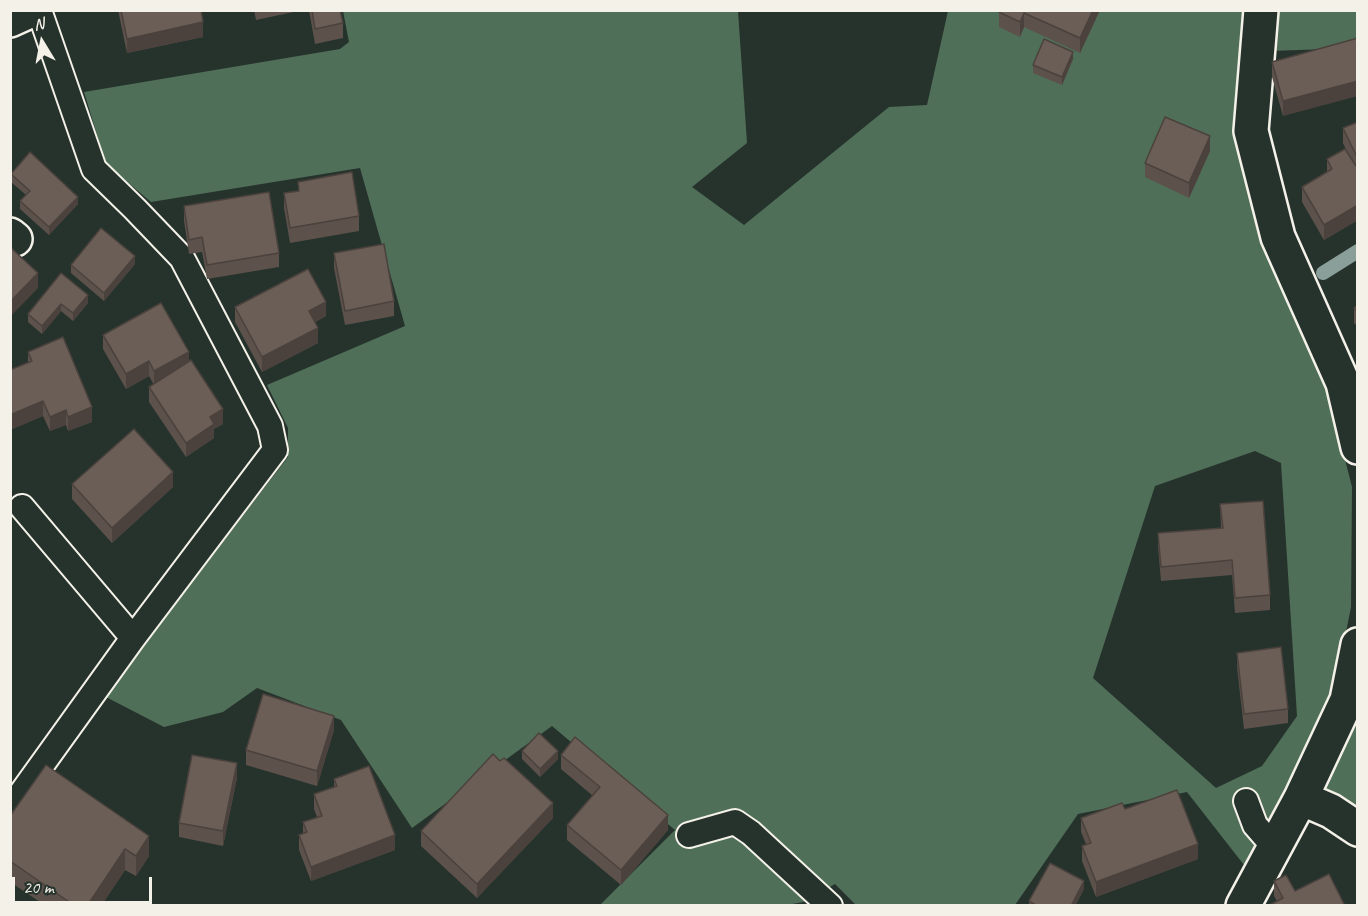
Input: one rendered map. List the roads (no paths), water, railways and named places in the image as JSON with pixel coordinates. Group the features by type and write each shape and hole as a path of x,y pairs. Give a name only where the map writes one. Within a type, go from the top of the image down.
{"street":[{"path":"10,20 32,10"},
{"path":"1260,10 1251,130 1278,237 1343,383 1358,447"},
{"path":"1243,906 1302,798 1352,699 1358,645"},
{"path":"1302,798 1331,811 1358,829"}],"lane":[{"path":"10,809 133,638 275,450 270,426 182,258 94,170 39,10"},
{"path":"22,507 133,638"},
{"path":"1246,801 1255,825 1275,848"},
{"path":"689,835 735,822 751,833 830,906"}],"waterway":[{"path":"1323,273 1358,251"}]}
